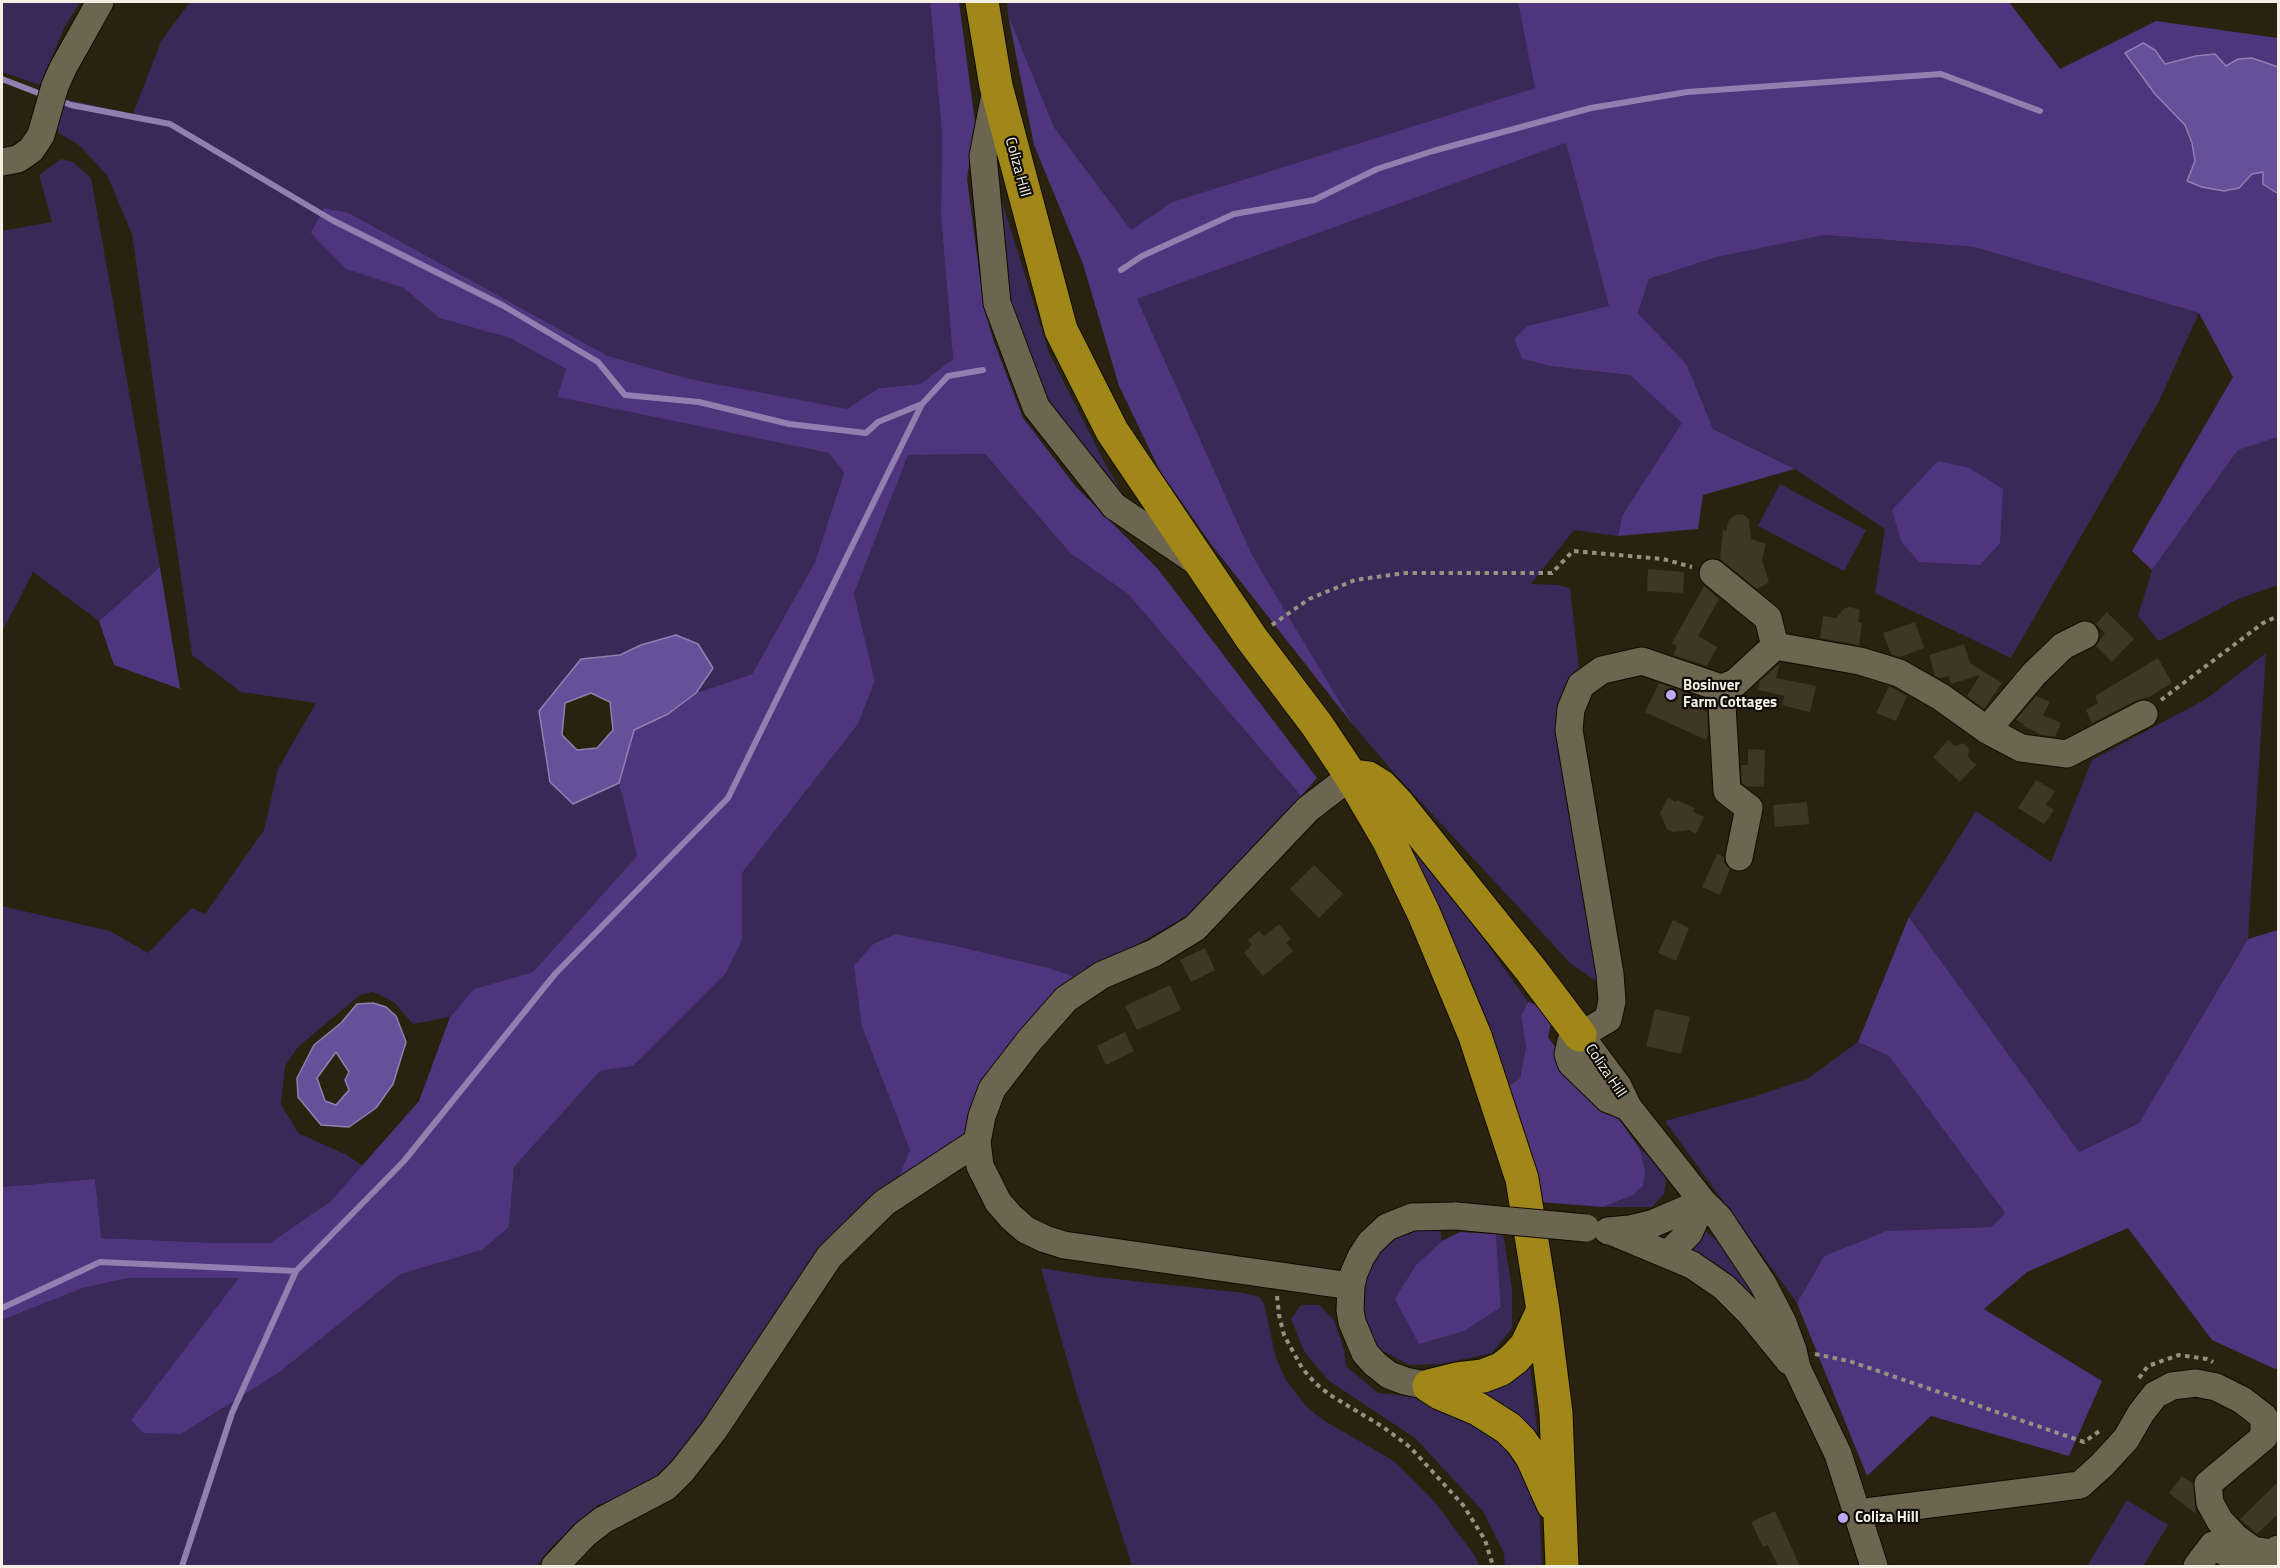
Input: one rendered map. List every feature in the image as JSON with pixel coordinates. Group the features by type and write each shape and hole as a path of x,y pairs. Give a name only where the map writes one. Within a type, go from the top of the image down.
{"highway":[{"name":"Coliza Hill","path":"982,2 996,86 1060,330 1112,430 1252,639 1317,725 1351,776 1389,842 1424,914 1479,1047 1522,1179 1543,1310 1556,1413 1562,1566"},
{"path":"1351,776 1368,778 1381,786 1398,804 1580,1035"},
{"path":"1429,1386 1483,1376 1501,1369 1526,1346 1543,1310"},
{"path":"1429,1386 1440,1394 1478,1409 1508,1428 1521,1441 1543,1480 1560,1522"}],"street":[{"path":"2,162 18,159 31,150 41,135 51,98 100,2"},
{"path":"996,86 983,156 997,303 1036,407 1114,506 1202,566"},
{"path":"1713,573 1768,618 1775,645"},
{"path":"1987,730 2034,674 2063,646 2085,635"},
{"path":"1580,1035 1596,1028 1608,1019 1612,1001 1610,974 1569,730 1571,709 1581,685 1602,670 1642,662 1721,688 1735,683 1775,645"},
{"path":"1775,645 1860,661 1899,673 1941,697 1987,730 2021,748 2067,754 2144,714"},
{"path":"1721,688 1727,791 1756,810 1739,857"},
{"path":"1351,776 1308,809 1195,928 1154,953 1102,975 1066,999 1029,1041 993,1089 982,1116 977,1142 980,1166 998,1202 1011,1218 1026,1230 1045,1239 1064,1245 1351,1286"},
{"name":"Coliza Hill","path":"1580,1035 1571,1041 1569,1046 1568,1054 1571,1063 1608,1099 1628,1107 1719,1218 1763,1284 1783,1323 1795,1359 1838,1454 1874,1566"},
{"path":"555,1566 585,1534 603,1520 642,1502 666,1487 682,1471 714,1430 829,1257 884,1203 977,1142"},
{"path":"1659,1242 1704,1202"},
{"path":"1429,1386 1389,1375 1374,1364 1365,1353 1352,1322 1350,1310 1351,1286 1361,1257 1378,1233 1412,1217 1456,1216 1586,1228 1659,1242 1724,1287 1750,1313 1784,1358 1795,1359"},
{"path":"1858,1513 2080,1485 2126,1439 2141,1413 2156,1395 2172,1386 2196,1383 2216,1388 2242,1400 2264,1417 2264,1437 2208,1484 2210,1503 2220,1521 2236,1538 2253,1550 2272,1553 2278,1549"},
{"path":"2197,1566 2214,1545 2248,1566"}],"path":[{"path":"1252,639 1309,599 1355,579 1405,573 1552,573 1574,551 1664,559 1713,573"},
{"path":"2144,714 2263,623 2278,616"},
{"path":"1278,1276 1279,1315 1284,1335 1302,1368 1330,1395 1410,1447 1468,1512 1485,1540 1493,1566"},
{"path":"2138,1379 2148,1366 2179,1355 2207,1359 2216,1364"},
{"path":"1795,1359 1849,1361 2084,1442 2101,1431 2106,1424"}],"shaded area":[{"path":"2,2 80,2 64,28 40,85 2,72"},
{"path":"190,2 930,2 942,134 941,217 953,359 920,384 879,388 847,410 690,379 608,356 349,213 346,269 404,288 439,318 510,338 566,369 557,397 830,453 844,471 815,562 752,674 696,693 713,668 641,645 620,655 581,659 539,711 550,782 573,804 619,783 637,856 533,972 474,989 450,1017 413,1024 394,1002 373,992 360,995 298,1047 285,1066 281,1104 298,1133 347,1155 363,1166 331,1201 270,1243 100,1238 95,1179 2,1187 2,906 110,931 148,953 192,908 205,914 264,830 278,769 316,703 241,692 192,655 132,234 107,175 80,146 59,133 56,125 59,124 60,119 50,116 60,98 133,114 161,41"},
{"path":"930,2 959,2 975,122 967,179 984,309 1023,418 1076,487 1158,569 1317,778 1301,796 1128,594 1070,553 985,454 908,455 854,594 875,681 858,724 742,873 742,940 726,973 633,1066 600,1071 514,1167 509,1227 482,1250 401,1274 281,1371 181,1434 144,1433 131,1420 239,1278 129,1278 83,1288 2,1320 2,1187 95,1179 101,1238 218,1243 270,1243 331,1201 419,1101 450,1017 474,989 533,972 637,856 619,783 634,730 668,714 696,693 752,674 815,562 844,472 829,453 557,397 566,369 510,338 439,318 404,288 346,269 311,233 324,208 349,213 608,356 690,379 847,409 879,388 920,384 953,359 941,217 942,134"},
{"path":"1007,2 1518,2 1536,88 1172,202 1131,230 1054,127 1008,15"},
{"path":"1518,2 2009,2 2060,69 2156,21 2278,38 2278,67 2252,58 2238,59 2226,66 2196,56 2165,64 2155,50 2125,53 2155,94 2185,125 2192,143 2195,161 2239,188 2252,174 2263,172 2275,194 2278,194 2278,437 2238,450 2152,570 2132,551 2233,377 2199,313 1974,247 1825,235 1717,257 1649,279 1638,313 1687,365 1713,429 1795,469 1703,495 1698,529 1618,536 1622,516 1682,423 1630,375 1549,366 1522,359 1514,339 1527,326 1609,306 1566,143 1137,299 1252,555 1354,726 1211,544 1160,471 1119,386 1083,264 1034,145 1008,15 1054,127 1131,230 1172,202 1535,88"},
{"path":"2143,43 2155,50 2165,64 2215,54 2226,66 2238,59 2252,58 2278,67 2278,194 2263,184 2263,172 2252,174 2239,188 2224,191 2202,187 2187,181 2195,161 2192,143 2185,125 2155,94 2125,53"},
{"path":"1566,143 1609,306 1527,326 1514,339 1522,359 1549,366 1630,375 1683,423 1622,516 1618,536 1574,530 1531,584 1570,588 1579,668 1567,686 1599,983 1571,964 1395,774 1354,726 1252,555 1137,299"},
{"path":"61,159 73,162 91,178 160,567 99,621 33,572 2,632 2,231 52,222 39,175"},
{"path":"992,169 1049,353 1129,505 1049,404 1009,297"},
{"path":"1825,235 1974,247 2199,313 2159,401 2011,658 1875,593 1885,529 1795,469 1713,429 1687,365 1638,313 1649,279 1717,257"},
{"path":"2278,437 2278,585 2238,599 2159,641 2138,616 2152,570 2238,450"},
{"path":"985,454 1070,553 1128,594 1301,796 1189,915 1078,978 1049,968 895,934 872,944 862,1027 910,1150 896,1183 671,1467 642,1492 598,1505 553,1545 537,1566 2,1566 2,1320 83,1288 129,1278 240,1278 132,1420 281,1371 401,1274 482,1250 509,1227 514,1167 600,1071 633,1066 742,940 742,873 858,724 875,681 854,594 908,455"},
{"path":"1938,461 1969,468 2003,489 2000,543 1980,565 1919,562 1901,541 1892,510"},
{"path":"1780,484 1866,530 1844,571 1758,526"},
{"path":"160,567 180,689 114,665 99,621"},
{"path":"676,635 698,644 713,668 696,693 668,714 634,730 619,783 573,804 550,782 539,711 581,659 620,655 641,645","holes":["591,693 610,702 613,730 597,748 577,750 562,735 565,703"]},
{"path":"2266,653 2248,939 2139,1123 2079,1152 1909,917 1976,811 2051,862 2092,760 2206,699"},
{"path":"1389,806 1528,1002 1521,1016 1526,1047 1520,1078 1509,1086 1475,1002"},
{"path":"1909,917 2079,1152 2139,1123 2248,939 2278,930 2278,1368 2275,1369 2212,1340 2128,1228 2027,1272 1984,1309 2102,1381 2069,1456 1931,1416 1867,1476 1797,1303 1824,1256 1886,1231 1991,1227 2005,1213 1889,1056 1858,1042"},
{"path":"895,934 1049,968 1078,978 968,1137 896,1183 910,1150 862,1027 854,966 873,944"},
{"path":"1528,1002 1544,1007 1551,1023 1548,1037 1560,1054 1613,1111 1640,1149 1645,1170 1643,1186 1631,1196 1603,1207 1540,1202 1509,1086 1520,1078 1526,1047 1521,1016"},
{"path":"373,1003 386,1007 396,1016 406,1042 393,1084 376,1108 349,1127 321,1125 298,1097 297,1078 314,1045 341,1023 357,1004","holes":["336,1052 349,1072 345,1080 349,1090 336,1105 325,1101 317,1078"]},
{"path":"1858,1042 1889,1056 2005,1213 1991,1227 1886,1231 1824,1256 1797,1303 1665,1121 1753,1097 1807,1079"},
{"path":"1640,1149 1652,1158 1667,1176 1664,1194 1652,1207 1603,1207 1631,1196 1645,1170"},
{"path":"1439,1224 1442,1241 1416,1265 1501,1307 1496,1234 1503,1234 1512,1288 1512,1328 1492,1353 1441,1364 1409,1365 1378,1348 1363,1317 1363,1281 1376,1249 1407,1226"},
{"path":"1698,1225 1716,1240 1741,1270 1779,1332 1680,1248"},
{"path":"1460,1232 1496,1234 1501,1307 1464,1331 1419,1344 1395,1299 1416,1265 1442,1241"},
{"path":"1041,1268 1098,1277 1244,1293 1259,1297 1264,1304 1276,1358 1286,1380 1306,1406 1323,1420 1394,1461 1434,1501 1475,1556 1479,1566 1132,1566 1076,1391"},
{"path":"1301,1305 1319,1305 1334,1320 1344,1350 1346,1366 1378,1393 1430,1399 1489,1422 1538,1488 1542,1566 1505,1566 1504,1553 1483,1511 1415,1438 1329,1381 1304,1351 1291,1319"},
{"path":"1530,1365 1537,1431 1534,1435 1457,1386"},
{"path":"2127,1500 2168,1525 2143,1566 2087,1566"}],"building":[{"path":"1743,514 1749,519 1751,539 1766,544 1762,560 1769,582 1757,589 1720,559 1723,530 1726,531 1729,520 1735,515"},
{"path":"1648,569 1684,572 1683,593 1647,591"},
{"path":"1704,586 1719,599 1698,636 1717,647 1707,666 1673,655 1677,646 1672,643"},
{"path":"1845,608 1860,610 1858,622 1862,623 1859,645 1820,638 1823,616 1836,618"},
{"path":"2107,612 2134,639 2112,662 2096,646 2105,633 2096,624"},
{"path":"1915,622 1924,648 1900,657 1891,654 1883,633"},
{"path":"1964,644 1970,663 2002,683 1984,709 1967,696 1980,675 1951,684 1949,676 1940,678 1935,676 1929,655"},
{"path":"2158,658 2172,683 2149,697 2137,700 2092,723 2086,710 2098,703 2095,696"},
{"path":"1780,663 1776,678 1816,686 1810,712 1782,705 1784,696 1758,690 1760,681"},
{"path":"1659,683 1693,695 1689,705 1707,712 1706,740 1645,712"},
{"path":"1889,686 1907,696 1896,721 1876,713"},
{"path":"2036,696 2050,702 2043,715 2061,723 2055,737 2042,735 2016,720"},
{"path":"1948,740 1955,746 1963,743 1969,748 1968,757 1976,765 1960,782 1933,757"},
{"path":"1748,749 1765,750 1764,787 1746,786 1742,783 1741,765 1748,765"},
{"path":"2036,780 2055,791 2046,805 2054,810 2044,824 2018,808"},
{"path":"1668,798 1695,808 1693,812 1704,817 1696,834 1689,830 1673,832 1667,829 1660,813"},
{"path":"1807,802 1809,824 1775,827 1773,805"},
{"path":"1717,854 1724,857 1724,863 1730,869 1720,895 1702,887"},
{"path":"1314,865 1343,894 1319,918 1290,889"},
{"path":"1673,920 1689,928 1676,961 1658,953"},
{"path":"1279,924 1291,939 1286,943 1293,951 1263,976 1244,953 1252,945 1248,940 1259,931 1264,936"},
{"path":"1205,948 1215,970 1191,982 1180,960"},
{"path":"1170,985 1181,1010 1137,1030 1125,1006"},
{"path":"1655,1009 1690,1017 1681,1054 1646,1046"},
{"path":"1125,1032 1134,1051 1106,1065 1097,1046"},
{"path":"2182,1476 2193,1484 2196,1514 2169,1493"},
{"path":"2278,1482 2278,1514 2257,1534 2240,1519"},
{"path":"1775,1511 1800,1566 1778,1566 1768,1545 1763,1547 1751,1522"}],"waterway":[{"path":"1121,270 1142,256 1234,214 1314,200 1377,169 1433,151 1591,108 1687,92 1941,74 2040,111"},
{"path":"2,79 46,96"},
{"path":"58,100 71,105 170,124 332,220 502,305 598,362 625,395 699,402 789,424 866,433 878,422 922,404 948,376 983,370"},
{"path":"2,1308 100,1262 296,1271 404,1161 555,974 728,798 922,404"},
{"path":"182,1566 232,1413 296,1271"}],"place":[{"name":"Bosinver Farm Cottages","path":"1671,695"},
{"name":"Coliza Hill","path":"1843,1518"}]}
